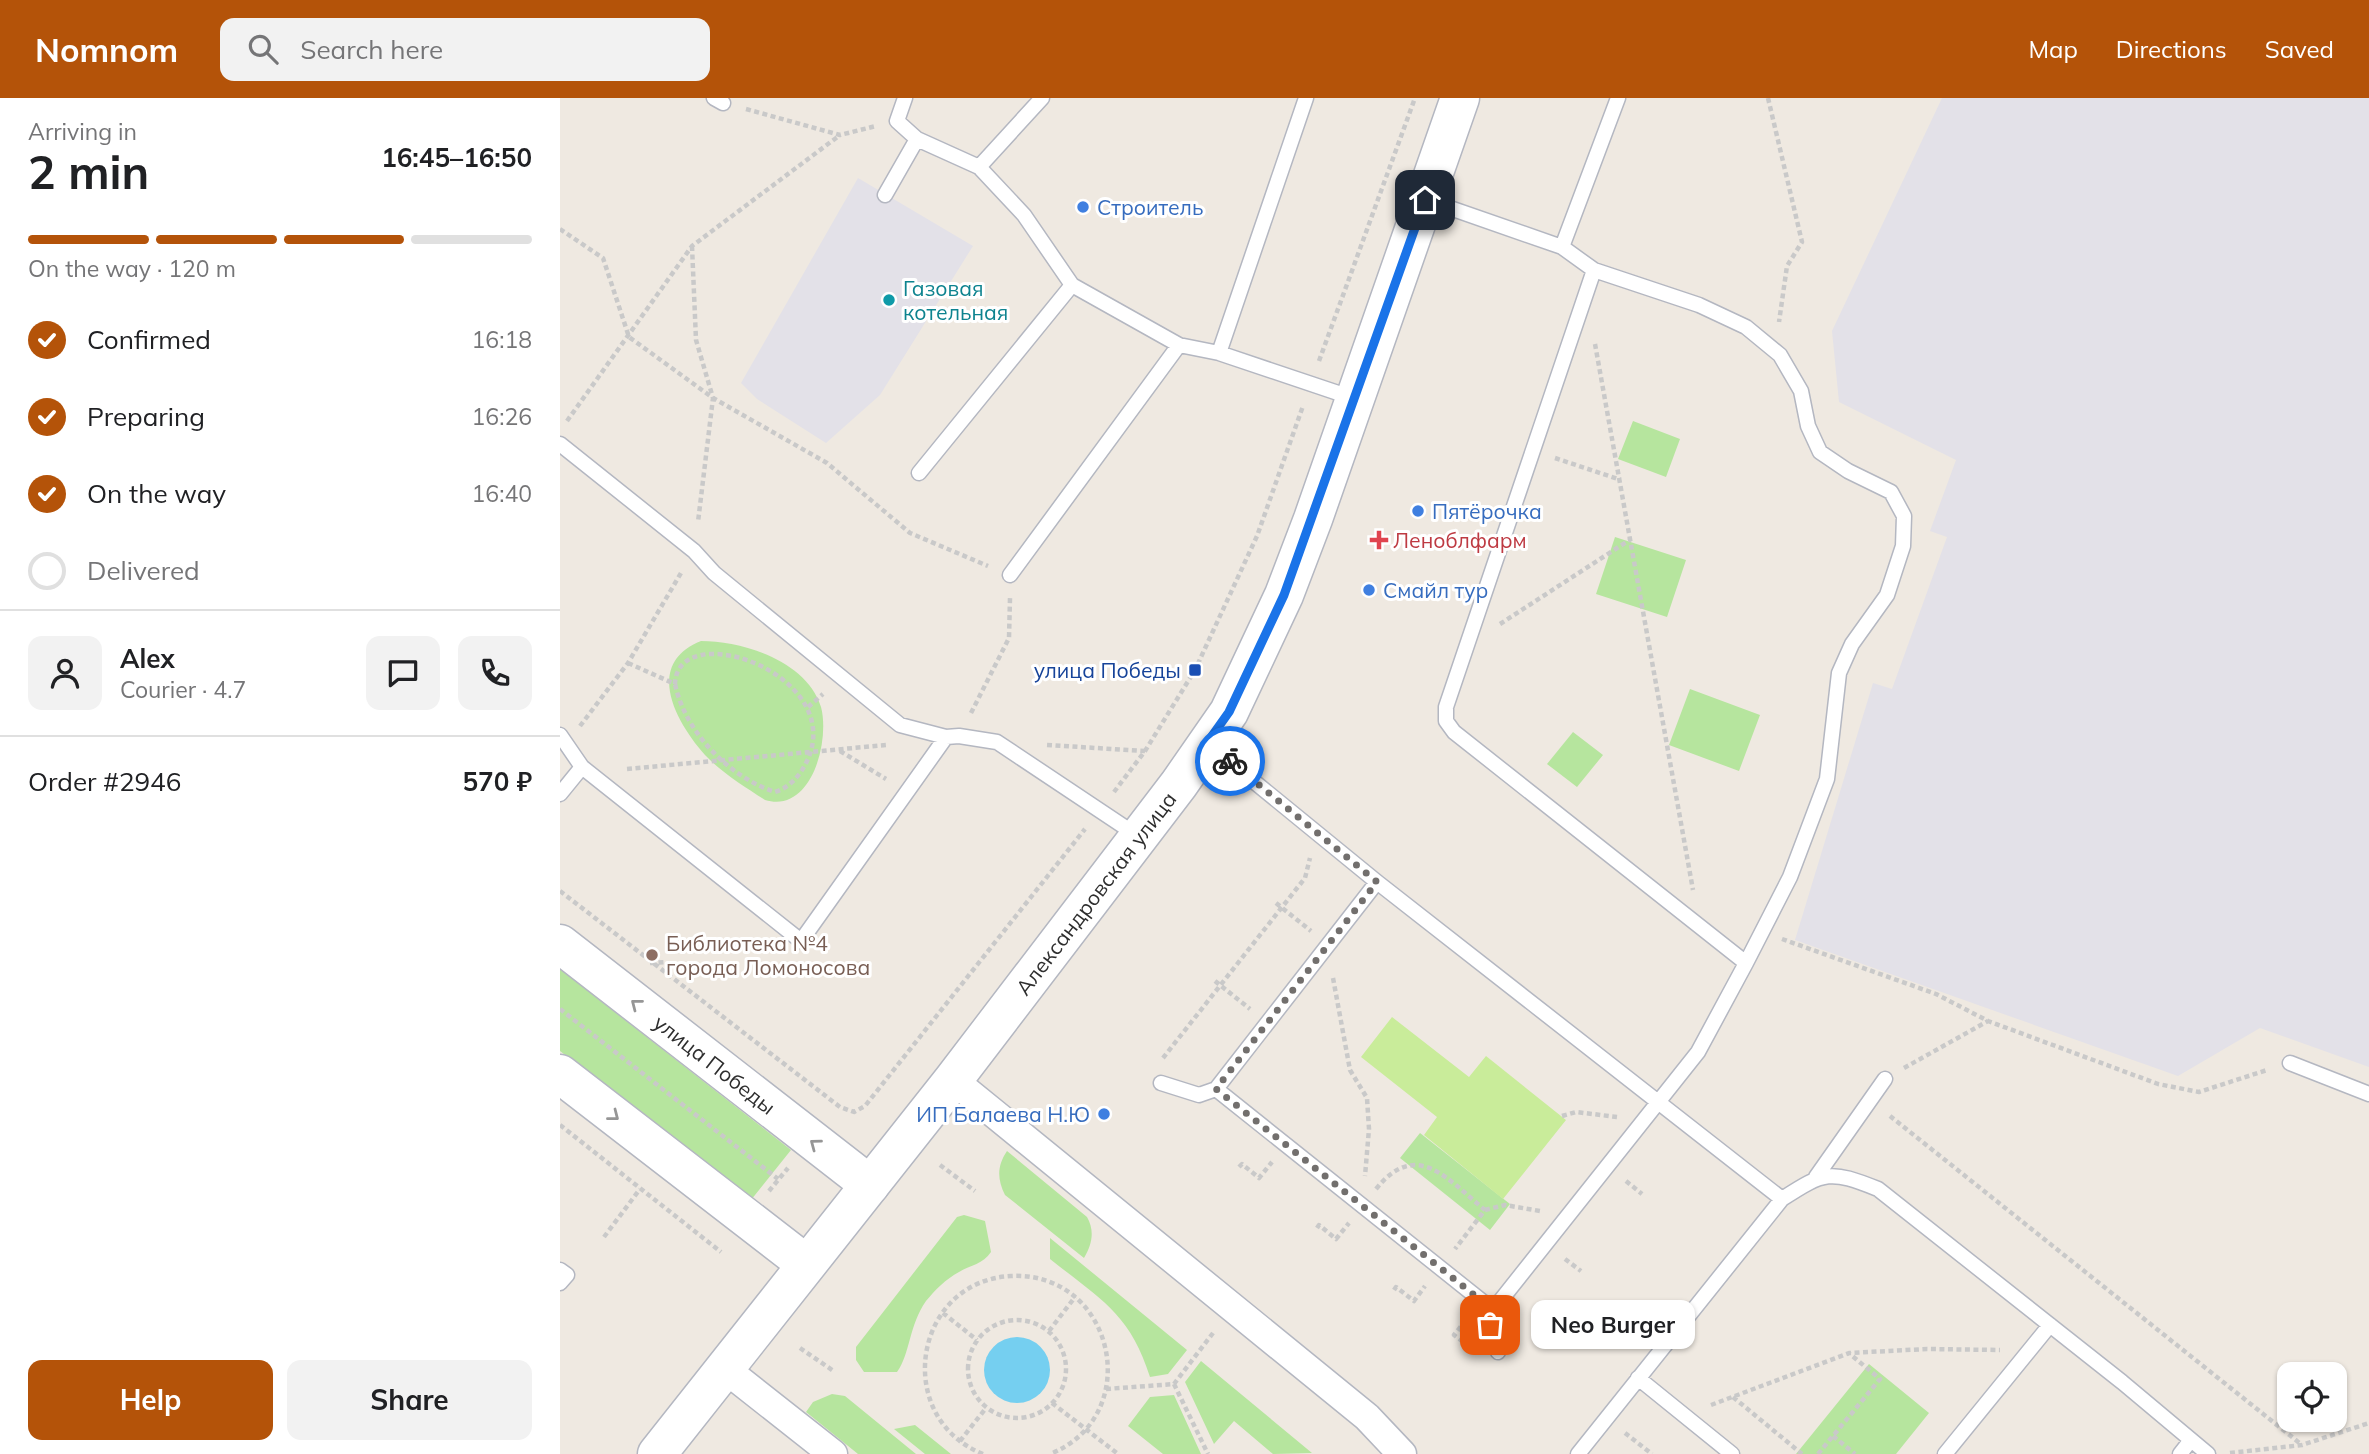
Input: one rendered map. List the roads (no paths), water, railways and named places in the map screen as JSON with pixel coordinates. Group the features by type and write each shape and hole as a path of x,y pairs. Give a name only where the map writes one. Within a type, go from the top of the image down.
{"main road":[{"name":"Александровская улица","path":"657,1454 953,1080 1139,837 1229,712 1284,595 1460,98"},
{"name":"улица Победы","path":"560,944 870,1185"},
{"path":"560,1074 806,1265"}],"street":[{"path":"953,1080 1367,1417 1389,1437 1402,1454"},
{"path":"724,1368 833,1454"}],"lane":[{"path":"905,98 897,121 917,139 979,167 1024,215 1072,285 1179,345 1219,353 1310,386 1354,398"},
{"path":"979,167 1042,98"},
{"path":"1219,353 1306,98"},
{"path":"1562,247 1618,98"},
{"path":"885,195 917,139"},
{"path":"1425,200 1562,247 1594,270 1699,304 1746,327 1775,351 1801,391 1808,426 1821,452 1848,471 1891,492 1904,516 1903,546 1886,595 1852,644 1839,674 1827,779 1790,877 1698,1052 1493,1310 1490,1325 1498,1352"},
{"path":"1594,270 1446,707 1447,722 1454,732 1746,963"},
{"path":"919,473 1072,285"},
{"path":"1010,575 1179,345"},
{"path":"560,444 694,551 714,573 900,725 997,743 1139,837"},
{"path":"560,735 582,767 801,941 907,791 952,736"},
{"path":"1207,743 1377,882 1782,1199"},
{"path":"560,794 582,767"},
{"path":"1161,1083 1199,1094 1216,1089 1377,882"},
{"path":"2290,1063 2369,1094"},
{"path":"1578,1454 1782,1199 1815,1177 1885,1079"},
{"path":"1216,1089 1493,1310"},
{"path":"1815,1177 1843,1175 1878,1189 2208,1454"},
{"path":"560,1270 567,1275 560,1283"},
{"path":"1945,1454 2049,1325"},
{"path":"1638,1378 1732,1454"},
{"path":"2180,1454 2191,1440"}],"water":[{"path":"1017,1337 1030,1339 1040,1347 1048,1357 1048,1383 1040,1393 1030,1401 1017,1403 1004,1401 994,1393 986,1383 984,1370 986,1357 994,1347 1004,1339"}],"place":[{"name":"Строитель","path":"1083,207"},
{"name":"Газовая котельная","path":"889,300"},
{"name":"Пятёрочка","path":"1418,511"},
{"name":"Леноблфарм","path":"1379,540"},
{"name":"Смайл тур","path":"1369,590"},
{"name":"улица Победы","path":"1195,670"},
{"name":"Библиотека №4 города Ломоносова","path":"652,955"},
{"name":"ИП Балаева Н.Ю","path":"1104,1114"},
{"name":"Neo Burger","path":"1490,1325"}]}
